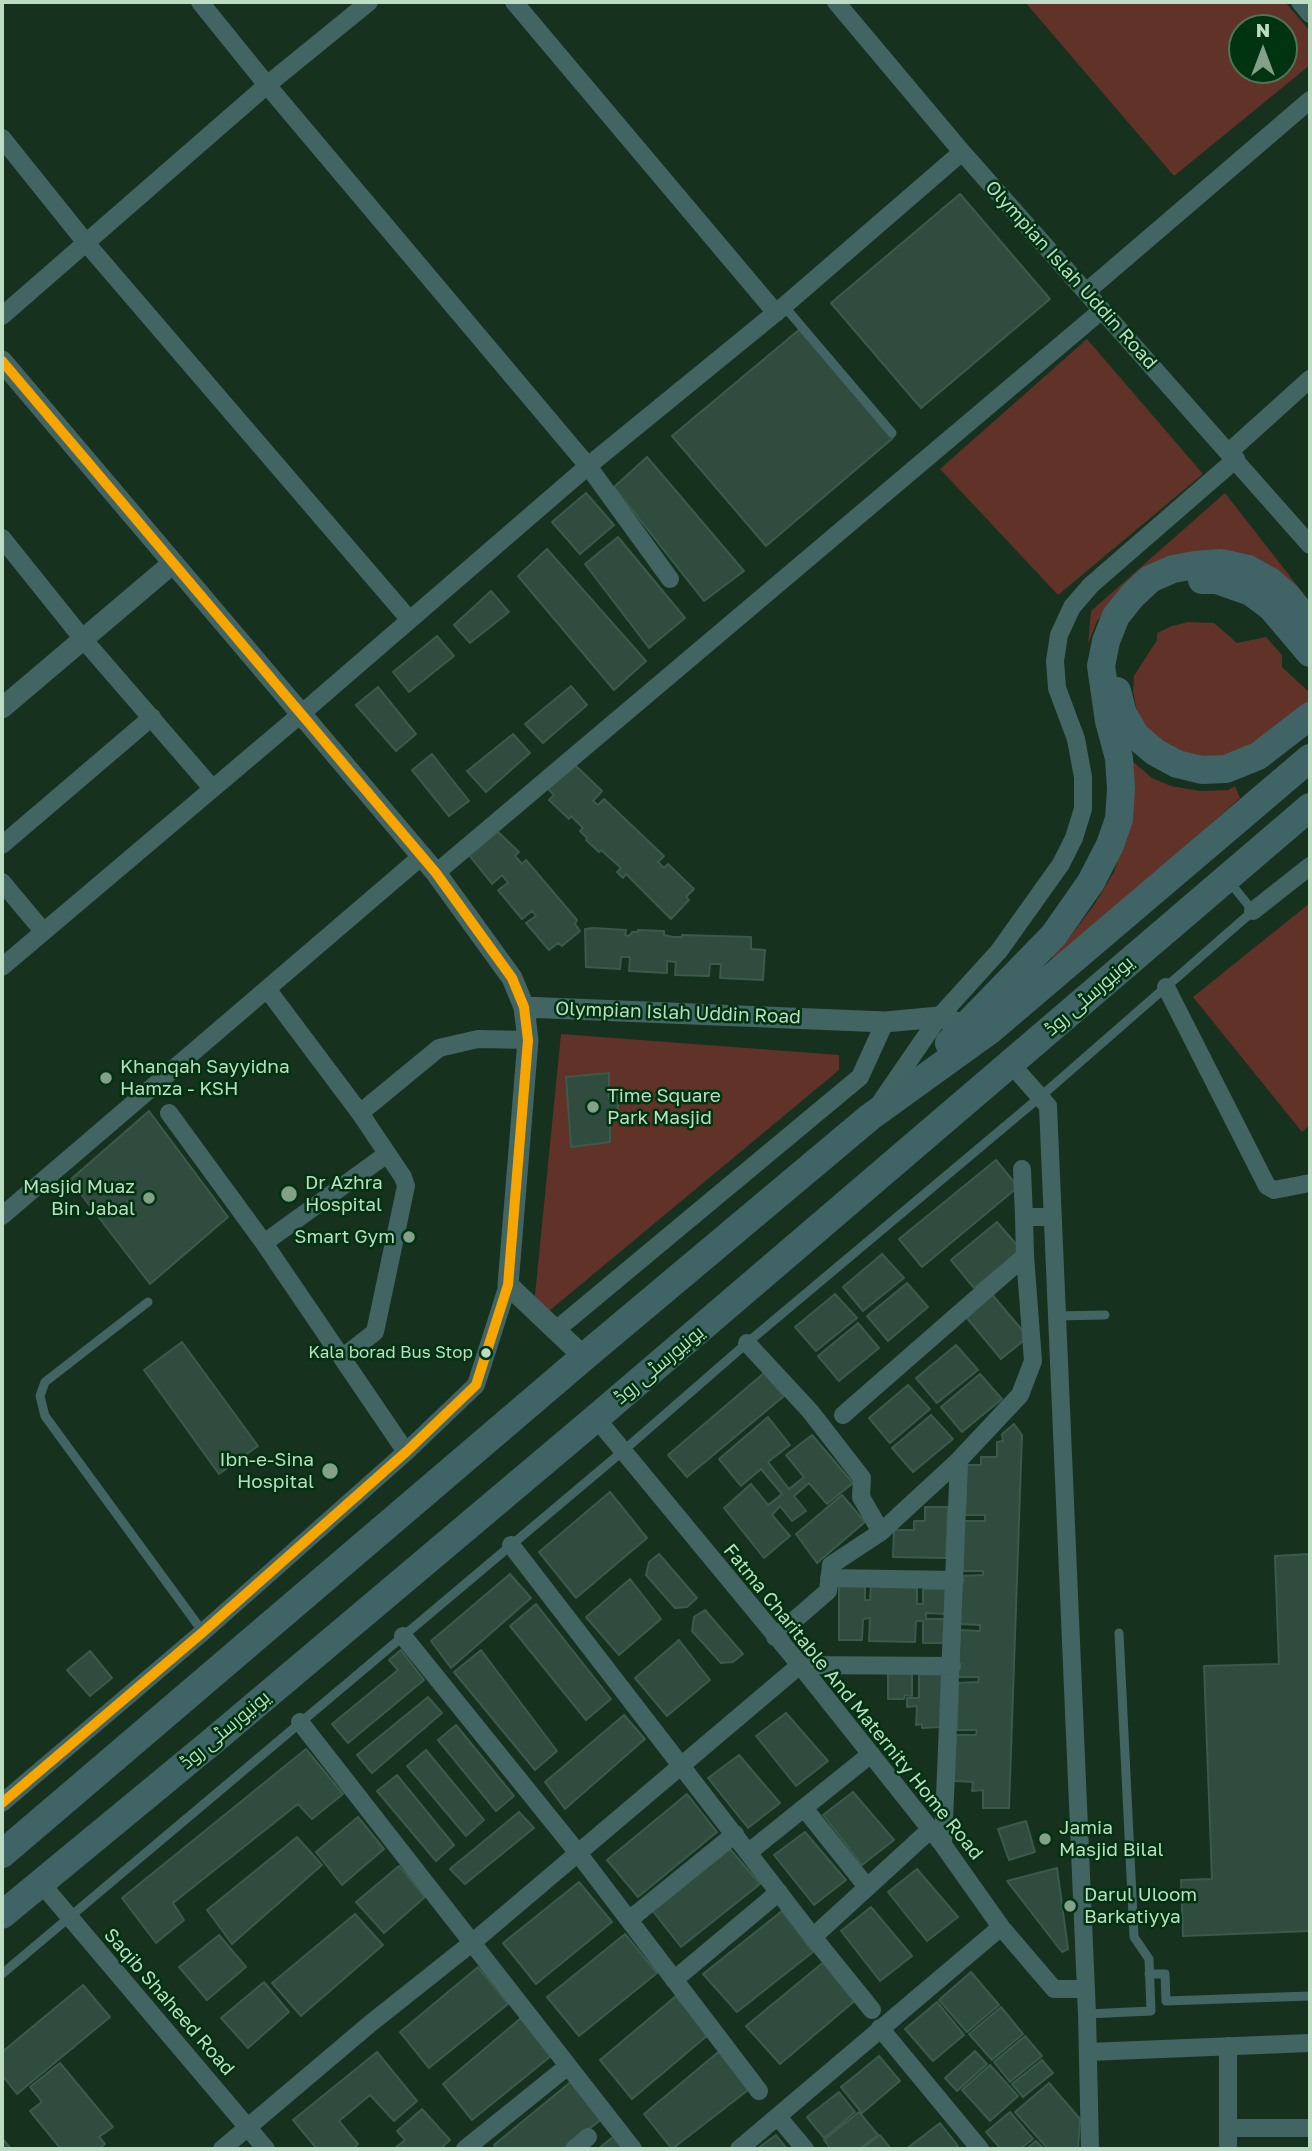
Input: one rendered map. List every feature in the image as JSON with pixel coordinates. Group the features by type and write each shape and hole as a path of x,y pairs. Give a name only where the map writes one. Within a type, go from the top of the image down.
{"main road":[{"path":"6,1842 978,1029 1054,935 1091,882 1119,819 1119,758 1109,722 1101,666 1106,640 1116,616 1150,579 1173,569 1195,565 1221,564 1248,569 1271,582 1279,601 1310,653"},
{"path":"1310,624 1279,601 1217,580 1193,580 1175,585 1139,610 1123,629 1114,666 1115,686 1123,714 1136,736 1155,752 1177,764 1202,770 1227,769 1258,755 1310,716"},
{"name":"یونیورسٹی روڈ","path":"978,1029 1310,758"},
{"name":"یونیورسٹی روڈ","path":"2,1915 596,1418 1310,807"},
{"path":"1226,877 1292,842 1310,829"}],"street":[{"path":"200,2 588,466 670,579"},
{"path":"2,316 88,244 267,85 369,2"},
{"path":"514,2 780,310"},
{"name":"Olympian Islah Uddin Road","path":"836,2 962,152 1310,545"},
{"path":"1300,2 1310,14"},
{"path":"1086,292 1310,100"},
{"path":"2,138 88,244 409,619"},
{"path":"2,967 588,466 780,310 962,152"},
{"path":"436,873 1102,310"},
{"path":"2,362 436,873 512,978 524,1007 528,1040 508,1285 476,1385 406,1452 203,1632 2,1803"},
{"path":"870,1117 939,1017 999,951 1061,864 1074,838 1083,809 1083,777 1076,739 1057,688 1055,661 1059,635 1072,607 1091,585 1233,456 1310,379"},
{"path":"2,538 83,639 212,788"},
{"path":"4,700 83,639 173,563"},
{"path":"2,845 152,717"},
{"path":"2,1216 422,856"},
{"path":"1253,911 1310,866"},
{"path":"2,882 43,931"},
{"path":"1166,987 1267,1186 1274,1190 1310,1183"},
{"path":"267,989 360,1113 403,1177 406,1186 375,1332 342,1358"},
{"name":"Olympian Islah Uddin Road","path":"524,1007 885,1022 939,1017 978,1029"},
{"path":"556,1330 860,1077 885,1022"},
{"path":"360,1113 439,1048 478,1038 528,1040"},
{"path":"1011,1064 1048,1106 1086,1989 1090,2149"},
{"path":"169,1113 264,1243 406,1452"},
{"path":"264,1243 387,1154"},
{"path":"775,1637 828,1591 831,1565 881,1532 959,1460 1020,1395 1033,1361 1022,1169"},
{"path":"1024,1217 1052,1217"},
{"path":"843,1415 1025,1256"},
{"path":"508,1285 584,1357"},
{"path":"747,1343 810,1411 862,1478 861,1497 881,1532"},
{"name":"Fatma Charitable And Maternity Home Road","path":"596,1418 800,1665 931,1829 1001,1927 1054,1989 1086,1989"},
{"path":"943,1845 959,1460"},
{"path":"511,1545 872,2010"},
{"path":"830,1578 955,1580"},
{"path":"403,1636 578,1853 759,2091"},
{"path":"222,2149 800,1665 952,1666"},
{"path":"300,1722 634,2149"},
{"path":"749,1852 871,1754"},
{"path":"804,1808 867,1887"},
{"path":"813,1937 931,1829"},
{"path":"629,1920 735,1834"},
{"name":"Saqib Shaheed Road","path":"40,1882 266,2149"},
{"path":"674,1980 779,1892"},
{"path":"739,2149 1001,1927"},
{"path":"880,2028 980,2149"},
{"path":"1087,2052 1310,2043"},
{"path":"1228,2046 1228,2149"},
{"path":"466,2149 568,2066"},
{"path":"778,2117 805,2149"},
{"path":"1228,2128 1310,2128"},
{"path":"574,2149 588,2137"}],"lane":[{"path":"780,310 892,433"},
{"path":"2,1974 1040,1097 1253,911 1226,877"},
{"path":"148,1303 45,1382 40,1396 45,1416 203,1632"},
{"path":"1056,1315 1105,1315"},
{"path":"1087,2014 1151,2011 1149,1959 1134,1937 1119,1633"},
{"path":"1149,1974 1165,1974 1166,2001 1310,1996"}],"shaded area":[{"path":"1025,2 1285,2 1295,14 1228,14 1228,84 1287,84 1174,176"},
{"path":"1298,17 1310,31 1310,65 1298,75"},
{"path":"1087,339 1203,474 1058,595 940,469"},
{"path":"1225,493 1310,602 1264,568 1130,582 1097,621 1088,644 1091,611"},
{"path":"1188,622 1214,623 1237,643 1266,637 1282,655 1282,667 1310,693 1310,708 1247,751 1197,759 1158,743 1138,716 1133,692 1134,676 1157,640 1157,633"},
{"path":"1131,760 1152,778 1171,786 1201,791 1228,790 1235,786 1240,798 1053,964 1052,952 1072,934 1114,872 1125,836"},
{"path":"1310,903 1310,1125 1302,1132 1193,997"},
{"path":"561,1034 839,1055 839,1070 543,1316 534,1305"}],"building":[{"path":"960,194 1050,299 921,408 831,303"},
{"path":"800,329 893,438 766,546 672,436"},
{"path":"647,457 744,571 704,601 614,487"},
{"path":"586,493 614,525 580,554 552,522"},
{"path":"618,537 685,618 649,648 585,564"},
{"path":"547,549 646,661 614,690 518,576"},
{"path":"491,591 509,612 470,643 454,625"},
{"path":"437,636 454,656 409,692 393,672"},
{"path":"571,686 587,705 543,743 525,724"},
{"path":"378,687 416,734 396,751 356,705"},
{"path":"513,734 530,753 486,792 467,771"},
{"path":"432,754 469,801 449,816 412,770"},
{"path":"575,765 602,791 593,801 598,805 604,799 664,856 658,862 664,868 668,864 694,889 686,897 689,900 671,919 626,874 623,878 617,872 621,868 586,840 580,831 583,828 549,800 554,795 547,788"},
{"path":"491,831 498,832 519,852 515,856 522,864 526,860 577,920 575,924 580,931 562,946 558,943 549,950 526,923 536,916 532,911 522,919 498,890 508,883 502,875 492,884 469,855"},
{"path":"585,929 626,930 625,935 629,936 638,930 664,931 664,935 673,937 751,937 751,949 765,950 763,980 720,978 721,964 710,964 709,976 675,975 676,962 667,961 667,973 629,971 630,957 621,957 620,969 586,967"},
{"name":"Time Square Park Masjid","path":"609,1073 609,1098 619,1096 617,1115 610,1117 610,1142 571,1147 566,1077"},
{"name":"Masjid Muaz Bin Jabal","path":"149,1111 228,1217 150,1284 70,1180"},
{"path":"996,1160 1018,1187 922,1267 899,1239"},
{"path":"997,1222 1021,1250 974,1288 951,1260"},
{"path":"882,1254 904,1278 863,1311 843,1287"},
{"path":"907,1283 928,1307 888,1341 867,1316"},
{"path":"989,1291 1028,1337 1001,1359 962,1312"},
{"path":"835,1294 857,1318 816,1351 795,1327"},
{"path":"858,1323 879,1348 839,1381 818,1356"},
{"path":"182,1342 258,1446 219,1474 144,1370"},
{"path":"956,1345 978,1370 937,1403 916,1378"},
{"path":"764,1373 784,1396 687,1477 668,1455"},
{"path":"980,1374 1002,1399 962,1432 941,1407"},
{"path":"908,1385 930,1409 890,1443 869,1418"},
{"path":"931,1415 953,1439 913,1472 892,1448"},
{"path":"768,1417 790,1445 768,1462 789,1489 804,1477 786,1455 812,1435 853,1483 827,1504 809,1483 794,1496 806,1511 792,1521 780,1506 772,1515 790,1536 764,1558 724,1508 751,1484 768,1505 782,1494 761,1469 741,1486 719,1459"},
{"path":"1014,1424 1022,1435 1009,1808 983,1808 983,1790 972,1791 973,1782 954,1781 956,1735 976,1735 977,1730 957,1730 958,1683 978,1682 979,1677 958,1677 960,1630 980,1631 980,1625 960,1624 961,1576 983,1575 983,1571 963,1571 963,1521 985,1521 985,1515 965,1515 967,1465 981,1465 981,1457 997,1457 997,1442 1003,1441 1002,1434"},
{"path":"610,1492 647,1538 576,1598 539,1552"},
{"path":"842,1495 865,1522 817,1563 796,1534"},
{"path":"925,1507 948,1507 946,1558 893,1557 894,1530 914,1530 914,1521 925,1521"},
{"path":"659,1554 697,1598 687,1607 675,1608 646,1575 649,1562"},
{"path":"1310,1554 1310,1931 1183,1936 1181,1880 1212,1879 1204,1666 1279,1664 1275,1556"},
{"path":"510,1574 531,1598 451,1668 431,1641"},
{"path":"630,1579 661,1619 619,1655 586,1617"},
{"path":"839,1584 865,1584 865,1600 870,1600 871,1586 917,1588 917,1604 923,1604 923,1589 948,1589 948,1614 926,1613 926,1619 947,1619 947,1643 923,1643 923,1621 916,1621 915,1642 869,1641 870,1618 863,1619 862,1640 839,1640"},
{"path":"536,1604 611,1699 586,1720 510,1626"},
{"path":"705,1610 743,1654 733,1662 721,1663 692,1631 694,1617"},
{"path":"679,1640 710,1680 667,1716 635,1678"},
{"path":"401,1650 424,1680 348,1743 332,1724 398,1670 389,1660"},
{"path":"481,1650 557,1751 535,1770 454,1672"},
{"path":"90,1651 112,1678 90,1696 67,1670"},
{"path":"912,1673 912,1696 888,1699 888,1674"},
{"path":"919,1674 942,1675 940,1727 922,1728 922,1724 916,1725 917,1706 907,1707 907,1698 919,1698"},
{"path":"428,1697 442,1713 372,1773 357,1755"},
{"path":"786,1713 828,1761 796,1786 756,1736"},
{"path":"624,1715 645,1739 565,1809 545,1782"},
{"path":"456,1725 514,1796 496,1811 438,1740"},
{"path":"306,1749 343,1794 312,1819 298,1804 173,1903 184,1920 156,1943 122,1898"},
{"path":"426,1750 484,1820 466,1836 407,1766"},
{"path":"739,1755 780,1803 748,1828 708,1778"},
{"path":"397,1775 454,1845 436,1861 377,1791"},
{"path":"853,1792 894,1840 862,1865 823,1815"},
{"path":"687,1794 717,1832 638,1897 607,1860"},
{"path":"519,1812 534,1828 465,1884 450,1869"},
{"path":"358,1817 384,1849 342,1885 316,1852"},
{"path":"1026,1821 1035,1852 1009,1860 998,1829"},
{"path":"805,1832 846,1880 814,1905 774,1855"},
{"path":"297,1837 322,1865 232,1944 207,1910"},
{"path":"730,1849 760,1884 681,1947 652,1910"},
{"path":"399,1866 425,1897 384,1933 356,1902"},
{"path":"1057,1868 1068,1949 1062,1952 1007,1881"},
{"path":"917,1869 958,1917 927,1941 888,1892"},
{"path":"579,1882 612,1922 536,1984 503,1943"},
{"path":"871,1907 912,1956 880,1981 841,1931"},
{"path":"782,1911 813,1952 737,2012 703,1974"},
{"path":"355,1914 383,1945 301,2016 272,1983"},
{"path":"625,1934 657,1973 579,2036 547,1997"},
{"path":"219,1935 246,1967 207,2000 179,1967"},
{"path":"825,1961 857,1999 780,2064 746,2026"},
{"path":"478,1967 508,2004 429,2068 400,2032"},
{"path":"971,1972 999,2005 967,2032 939,2000"},
{"path":"264,1982 289,2012 248,2048 221,2018"},
{"path":"83,1985 110,2017 17,2094 2,2075 2,2052"},
{"path":"676,1996 708,2035 632,2099 600,2060"},
{"path":"937,2002 964,2035 933,2061 905,2029"},
{"path":"1001,2007 1023,2034 992,2060 969,2034"},
{"path":"521,2018 551,2056 472,2120 443,2084"},
{"path":"1025,2036 1042,2056 1010,2082 994,2062"},
{"path":"722,2049 752,2087 672,2149 644,2114"},
{"path":"975,2051 987,2064 957,2091 945,2078"},
{"path":"377,2052 417,2101 394,2121 370,2095 339,2121 358,2144 353,2149 317,2149 293,2120"},
{"path":"879,2056 900,2081 862,2113 841,2087"},
{"path":"1042,2060 1053,2073 1023,2097 1012,2084"},
{"path":"60,2063 113,2127 99,2137 105,2144 99,2149 61,2149 30,2111 42,2102 30,2087"},
{"path":"990,2065 1018,2096 990,2121 962,2090"},
{"path":"573,2080 603,2118 564,2149 498,2149 494,2145"},
{"path":"1049,2083 1080,2119 1078,2149 1048,2149 1015,2112"},
{"path":"839,2092 855,2112 824,2138 807,2117"},
{"path":"422,2109 450,2140 440,2149 394,2149 405,2140 397,2131"},
{"path":"859,2112 878,2135 859,2149 831,2149 824,2140"},
{"path":"1010,2112 1033,2139 1020,2149 1001,2149 986,2132"},
{"path":"940,2123 958,2146 953,2149 906,2149"},
{"path":"618,2133 631,2149 598,2149"},
{"path":"776,2135 787,2149 757,2149"},
{"path":"880,2135 891,2149 862,2149"},
{"path":"2,2138 11,2149 2,2149"},
{"path":"1036,2141 1044,2149 1026,2149"}],"transit line":[{"path":"2,361 436,873 512,978 524,1007 528,1040 508,1285 476,1385 406,1452 203,1632 2,1803"}],"place":[{"name":"Khanqah Sayyidna Hamza - KSH","path":"106,1078"},
{"name":"Time Square Park Masjid","path":"593,1107"},
{"name":"Dr Azhra Hospital","path":"289,1194"},
{"name":"Masjid Muaz Bin Jabal","path":"149,1198"},
{"name":"Smart Gym","path":"409,1237"},
{"name":"Kala borad Bus Stop","path":"486,1353"},
{"name":"Ibn-e-Sina Hospital","path":"330,1471"},
{"name":"Jamia Masjid Bilal","path":"1045,1839"},
{"name":"Darul Uloom Barkatiyya","path":"1070,1906"}]}
